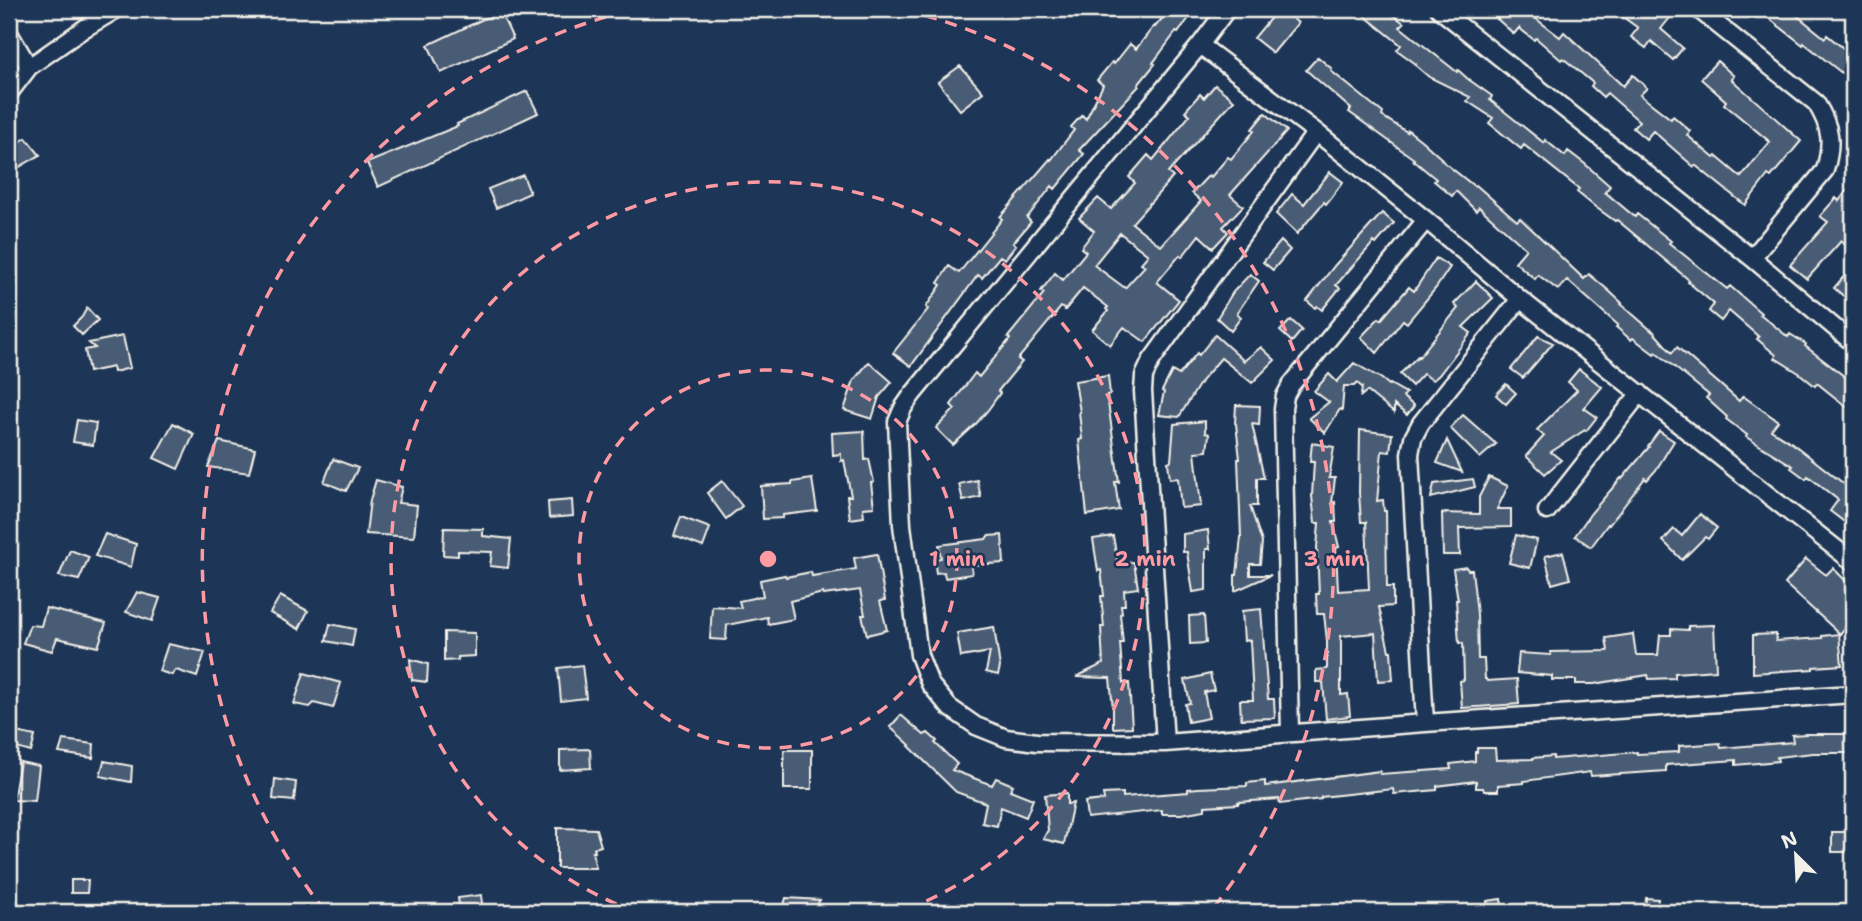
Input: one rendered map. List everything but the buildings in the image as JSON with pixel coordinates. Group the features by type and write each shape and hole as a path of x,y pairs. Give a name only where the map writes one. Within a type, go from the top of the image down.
{"street":[{"path":"9,93 29,67 117,9"},
{"path":"1227,9 912,395 897,422 902,525 919,655 930,684 949,707 976,726 1006,738 1037,742 1165,743 1853,694"},
{"path":"1439,9 1752,258 1853,344"},
{"path":"1698,9 1816,103 1826,118 1830,134 1830,152 1825,170 1752,258"},
{"path":"9,33 29,67"},
{"path":"1200,45 1316,132 1520,299 1853,562"},
{"path":"1165,743 1144,376 1151,360 1316,132"},
{"path":"1290,733 1283,409 1285,397 1291,385 1426,220"},
{"path":"1425,723 1410,454 1413,438 1421,423 1520,299"},
{"path":"1547,511 1640,393"}]}
